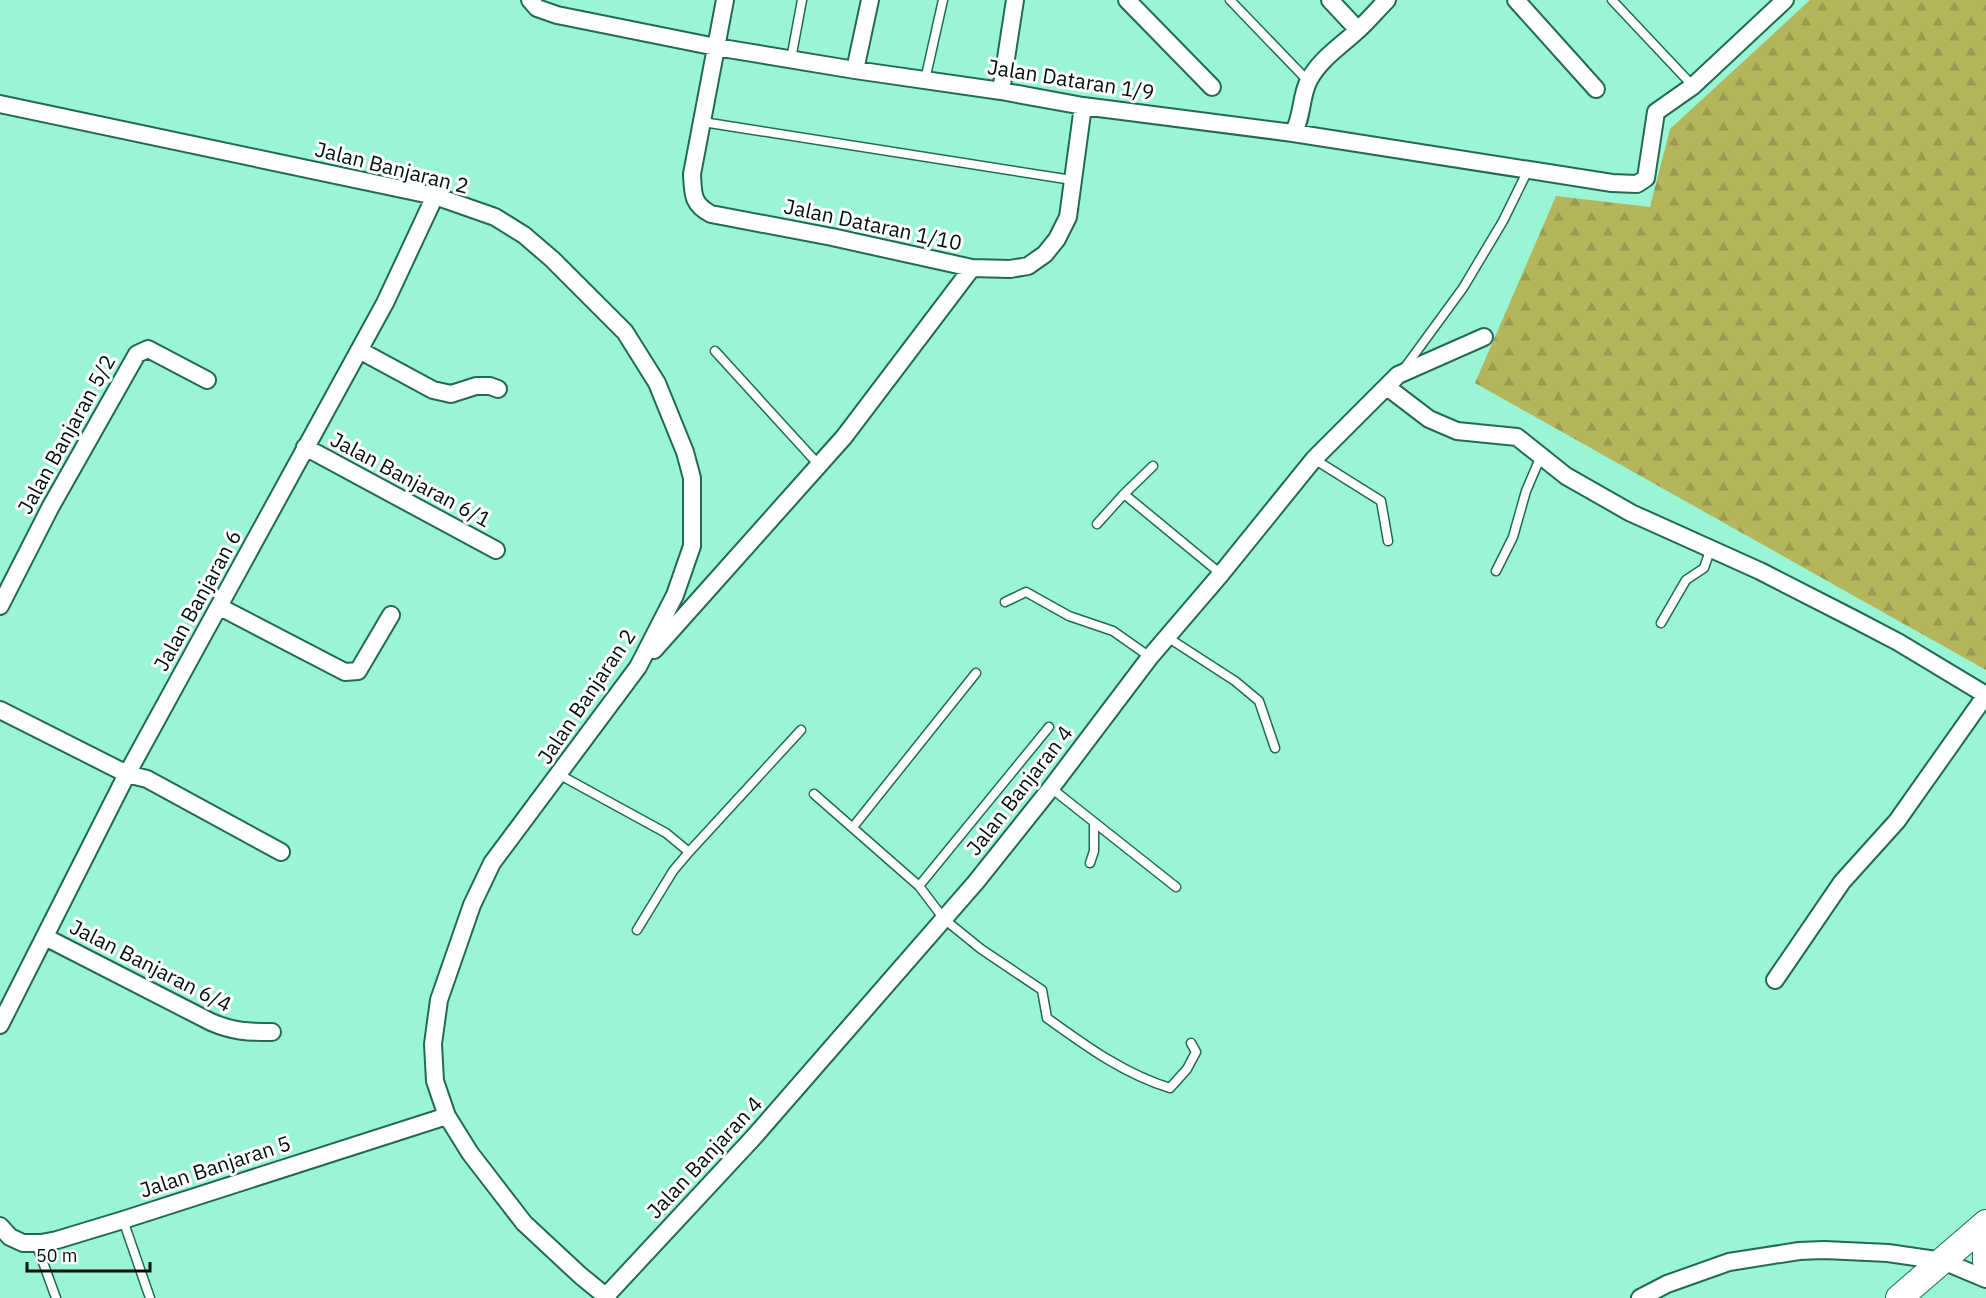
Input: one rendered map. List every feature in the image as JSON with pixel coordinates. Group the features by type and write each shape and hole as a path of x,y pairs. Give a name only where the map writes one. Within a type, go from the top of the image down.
{"main road":[{"path":"1899,1298 1986,1223"},
{"path":"1986,1243 1986,1261"}],"street":[{"name":"Jalan Dataran 1/9","path":"530,0 537,8 557,15 716,47 1083,106 1293,133 1612,183 1637,184 1646,178 1656,112 1693,86 1785,0"},
{"name":"Jalan Dataran 1/10","path":"725,0 692,174 693,195 699,208 711,214 832,237 972,268 1028,266 1046,254 1068,217 1083,106"},
{"path":"855,70 870,0"},
{"path":"1001,91 1015,0"},
{"path":"1127,0 1212,87"},
{"path":"1330,0 1358,30"},
{"path":"1293,133 1299,123 1308,81 1317,67 1387,0"},
{"path":"1516,0 1596,89"},
{"name":"Jalan Banjaran 2","path":"0,104 435,196 495,217 524,236 552,259 625,332 657,382 685,452 692,478 692,546 675,595 639,667 560,776 492,863 472,905 439,1000 433,1044 435,1081 447,1116 470,1153 524,1223 607,1297"},
{"name":"Jalan Banjaran 6","path":"0,1025 127,774 385,303 435,196"},
{"path":"639,667 843,437 972,268"},
{"name":"Jalan Banjaran 4","path":"607,1297 753,1138 976,882 1051,788 1149,657 1221,574 1314,459 1393,381 1484,338"},
{"name":"Jalan Banjaran 5/2","path":"0,606 50,508 136,354 148,350 207,380"},
{"path":"359,350 433,390 451,394 476,386 490,386 498,389"},
{"path":"1393,381 1429,419 1457,431 1517,437 1566,476 1631,513 1711,548 1863,623 1986,695 1898,821 1842,882 1775,980"},
{"name":"Jalan Banjaran 6/1","path":"305,447 496,550"},
{"path":"220,607 345,672 358,671 391,615"},
{"path":"0,710 127,774 147,778 281,852"},
{"name":"Jalan Banjaran 6/4","path":"45,937 221,1026 245,1033 272,1032"},
{"name":"Jalan Banjaran 5","path":"0,1226 10,1237 23,1243 57,1240 447,1116"},
{"path":"1640,1298 1667,1284 1728,1262 1799,1251 1888,1253 1943,1261 1986,1279"}],"lane":[{"path":"791,59 802,0"},
{"path":"925,80 942,0"},
{"path":"1230,0 1308,81"},
{"path":"1612,0 1693,86"},
{"path":"703,122 1072,180"},
{"path":"1393,381 1463,288 1503,221 1528,170"},
{"path":"715,351 818,464"},
{"path":"1496,571 1513,537 1526,490 1541,456"},
{"path":"1314,459 1381,501 1388,541"},
{"path":"1097,524 1153,466"},
{"path":"1124,494 1221,574"},
{"path":"1660,623 1686,580 1704,568 1711,548"},
{"path":"1005,602 1026,592 1069,616 1113,631 1149,657"},
{"path":"1167,637 1235,681 1259,701 1275,748"},
{"path":"853,827 976,673"},
{"path":"919,886 1049,727"},
{"path":"637,930 673,871 801,730"},
{"path":"560,776 666,833 689,852"},
{"path":"1051,788 1176,887"},
{"path":"814,794 919,886 944,919 981,949 1042,990 1047,1018 1088,1048 1144,1080 1170,1088 1187,1070 1196,1053 1191,1043"},
{"path":"1090,863 1095,851 1095,823"},
{"path":"123,1220 150,1298"},
{"path":"36,1243 56,1298"}],"green space":[{"path":"1810,0 1986,0 1986,670 1475,383 1556,196 1650,207 1670,129"}]}
